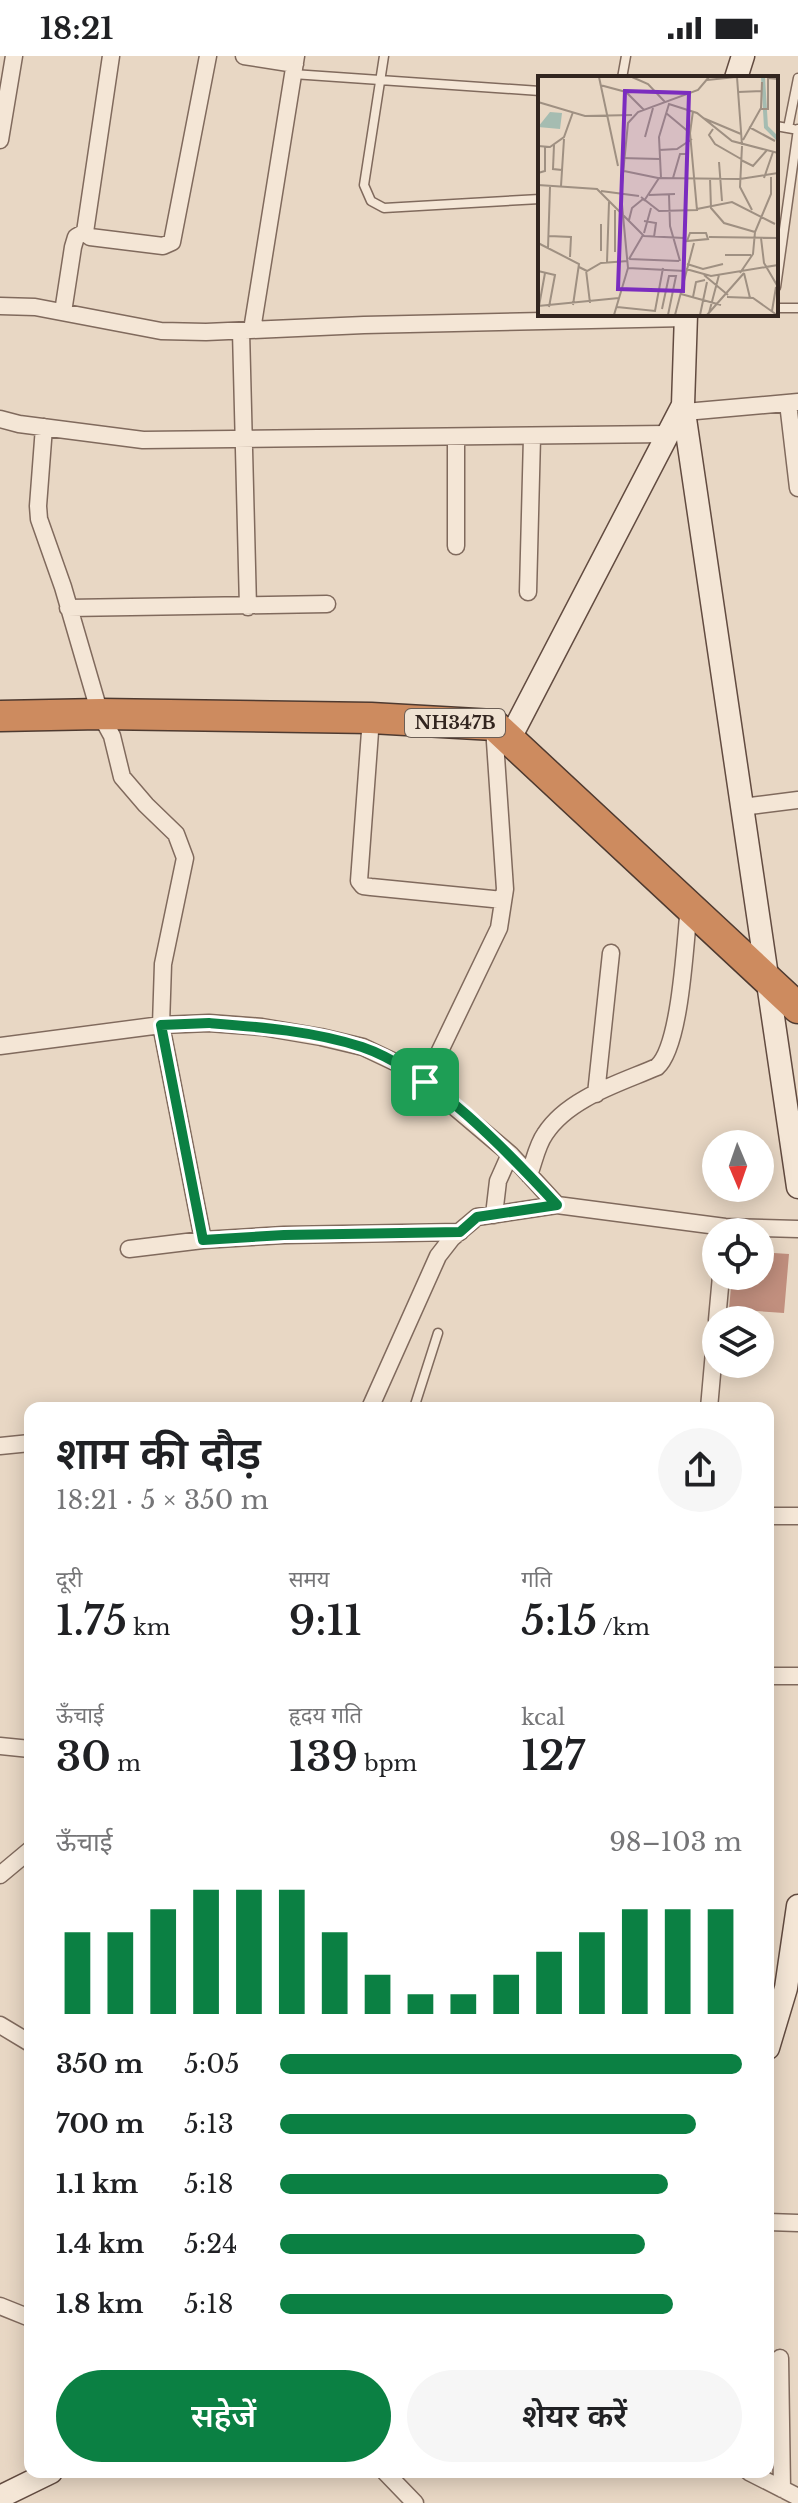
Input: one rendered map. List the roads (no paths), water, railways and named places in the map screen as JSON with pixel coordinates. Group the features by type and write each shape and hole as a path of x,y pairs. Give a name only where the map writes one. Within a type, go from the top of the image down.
{"highway":[{"name":"NH347B","path":"0,716 100,714 371,718 502,732 798,1008"}],"main road":[{"path":"737,76 743,56"},
{"path":"686,316 684,408 798,1187"},
{"path":"502,732 684,408"},
{"path":"774,2028 786,1988 798,1906"},
{"path":"0,2497 39,2478"}],"street":[{"path":"0,140 14,56"},
{"path":"85,232 111,56"},
{"path":"85,232 90,237 163,246 172,242 208,56"},
{"path":"244,56 294,65 246,331 243,440 248,607"},
{"path":"63,312 73,247 76,237 85,232"},
{"path":"0,306 63,312 161,331 246,331 686,316"},
{"path":"684,408 793,402 798,488"},
{"path":"0,419 143,440 668,434"},
{"path":"44,427 39,519 100,714 112,736 122,777 176,834 185,858 163,964 161,1025 203,1240"},
{"path":"528,592 532,437"},
{"path":"456,438 456,546"},
{"path":"68,608 327,604"},
{"path":"371,718 359,881 363,886 503,900"},
{"path":"425,1082 499,928 505,889 502,732"},
{"path":"742,807 798,800"},
{"path":"529,1175 544,1134 566,1112 596,1094 657,1067 668,1053 676,1018 689,907"},
{"path":"596,1094 611,953"},
{"path":"0,1046 161,1025 209,1023 262,1027 363,1047 401,1065 425,1082 510,1154 557,1205"},
{"path":"494,1215 498,1181 510,1154"},
{"path":"373,1402 438,1256 477,1217 557,1205 702,1227"},
{"path":"774,1229 798,1229"},
{"path":"129,1249 203,1240 298,1234 460,1232"},
{"path":"710,1402 712,1378"},
{"path":"0,1446 24,1444"},
{"path":"774,1516 798,1516"},
{"path":"774,1676 798,1676"},
{"path":"0,1746 24,1748"},
{"path":"0,1875 24,1855"},
{"path":"0,2025 24,2039"},
{"path":"774,2222 798,2223"},
{"path":"0,2306 24,2316"},
{"path":"780,2358 782,2489"},
{"path":"391,2478 415,2503"},
{"path":"761,2478 798,2497"}],"lane":[{"path":"384,56 364,185 371,201 384,208 538,199"},
{"path":"622,76 626,56"},
{"path":"294,65 380,80 538,91"},
{"path":"778,270 798,78"},
{"path":"416,1402 438,1333"}]}
